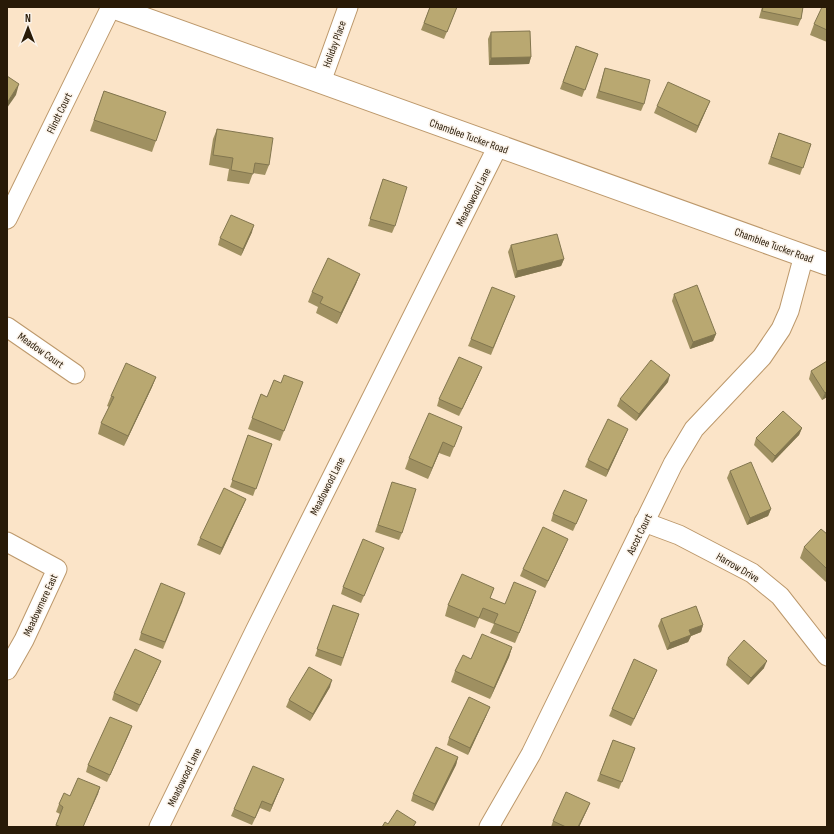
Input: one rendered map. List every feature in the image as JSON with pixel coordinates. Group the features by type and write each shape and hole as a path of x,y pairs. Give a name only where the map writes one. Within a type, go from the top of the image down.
{"main road":[{"name":"Chamblee Tucker Road","path":"111,7 827,264"}],"street":[{"name":"Flindt Court","path":"7,219 111,7"},
{"name":"Holiday Place","path":"321,82 348,7"},
{"name":"Meadowood Lane","path":"159,827 258,624 498,146"},
{"name":"Ascot Court","path":"489,827 531,754 672,464 694,429 762,357 781,329 789,311 804,255"},
{"name":"Meadow Court","path":"7,327 75,374"},
{"name":"Harrow Drive","path":"644,522 679,535 752,573 780,596 827,656"},
{"name":"Meadowmere East","path":"7,542 57,569 24,640 7,670"}],"building":[{"path":"430,7 457,7 447,32 424,23"},
{"path":"763,7 803,7 801,19 762,11"},
{"path":"822,7 827,7 827,30 814,24"},
{"path":"530,31 531,57 491,58 491,32"},
{"path":"576,46 598,54 585,90 563,82"},
{"path":"605,68 650,80 644,104 599,91"},
{"path":"7,76 19,84 7,103"},
{"path":"668,82 710,101 698,126 657,106"},
{"path":"104,91 166,112 156,141 94,120"},
{"path":"217,129 273,138 269,165 255,163 253,174 231,170 233,158 213,155"},
{"path":"779,133 811,144 803,168 771,157"},
{"path":"383,179 407,187 395,226 370,219"},
{"path":"231,215 254,225 243,249 220,238"},
{"path":"557,234 564,259 517,271 511,245"},
{"path":"328,258 360,274 341,313 320,303 323,297 312,292"},
{"path":"697,285 716,334 693,342 674,294"},
{"path":"492,287 515,296 493,348 471,339"},
{"path":"459,357 482,367 462,409 439,399"},
{"path":"651,360 670,375 639,414 620,399"},
{"path":"827,361 827,391 825,393 811,371"},
{"path":"126,363 156,377 128,436 101,423 114,397 111,396"},
{"path":"284,375 303,382 284,431 252,418 261,394 267,397 274,380 281,383"},
{"path":"783,411 802,428 775,456 756,438"},
{"path":"429,413 462,427 454,447 443,442 432,468 409,458"},
{"path":"608,419 628,429 608,470 588,460"},
{"path":"248,435 272,444 256,489 232,480"},
{"path":"751,462 771,509 750,518 730,471"},
{"path":"392,482 416,489 402,533 378,525"},
{"path":"224,488 246,499 222,548 200,538"},
{"path":"564,490 587,500 576,524 553,514"},
{"path":"543,527 568,539 548,581 523,569"},
{"path":"821,529 827,534 827,569 804,547"},
{"path":"363,539 384,548 364,596 343,587"},
{"path":"462,574 494,588 490,598 505,604 514,582 536,591 519,633 494,623 498,614 483,608 479,618 448,605"},
{"path":"161,583 185,593 165,642 141,633"},
{"path":"333,605 359,614 343,658 317,649"},
{"path":"696,606 703,625 689,630 691,635 670,643 661,619"},
{"path":"482,634 512,647 494,688 455,671 463,655 471,659"},
{"path":"744,640 767,661 751,678 728,658"},
{"path":"135,649 161,661 140,705 114,693"},
{"path":"634,659 657,670 634,719 612,709"},
{"path":"309,667 332,680 313,714 289,700"},
{"path":"469,697 490,707 470,748 449,738"},
{"path":"110,717 132,726 110,775 88,765"},
{"path":"613,740 635,748 622,782 600,774"},
{"path":"436,747 458,757 435,804 413,794"},
{"path":"253,766 284,779 272,805 262,801 255,818 234,809"},
{"path":"78,778 100,787 83,827 61,827 56,825 63,807 59,804 64,793 70,796"},
{"path":"566,792 590,803 578,827 566,827 553,821"},
{"path":"397,810 416,822 413,827 382,827 385,822 388,824"}]}
